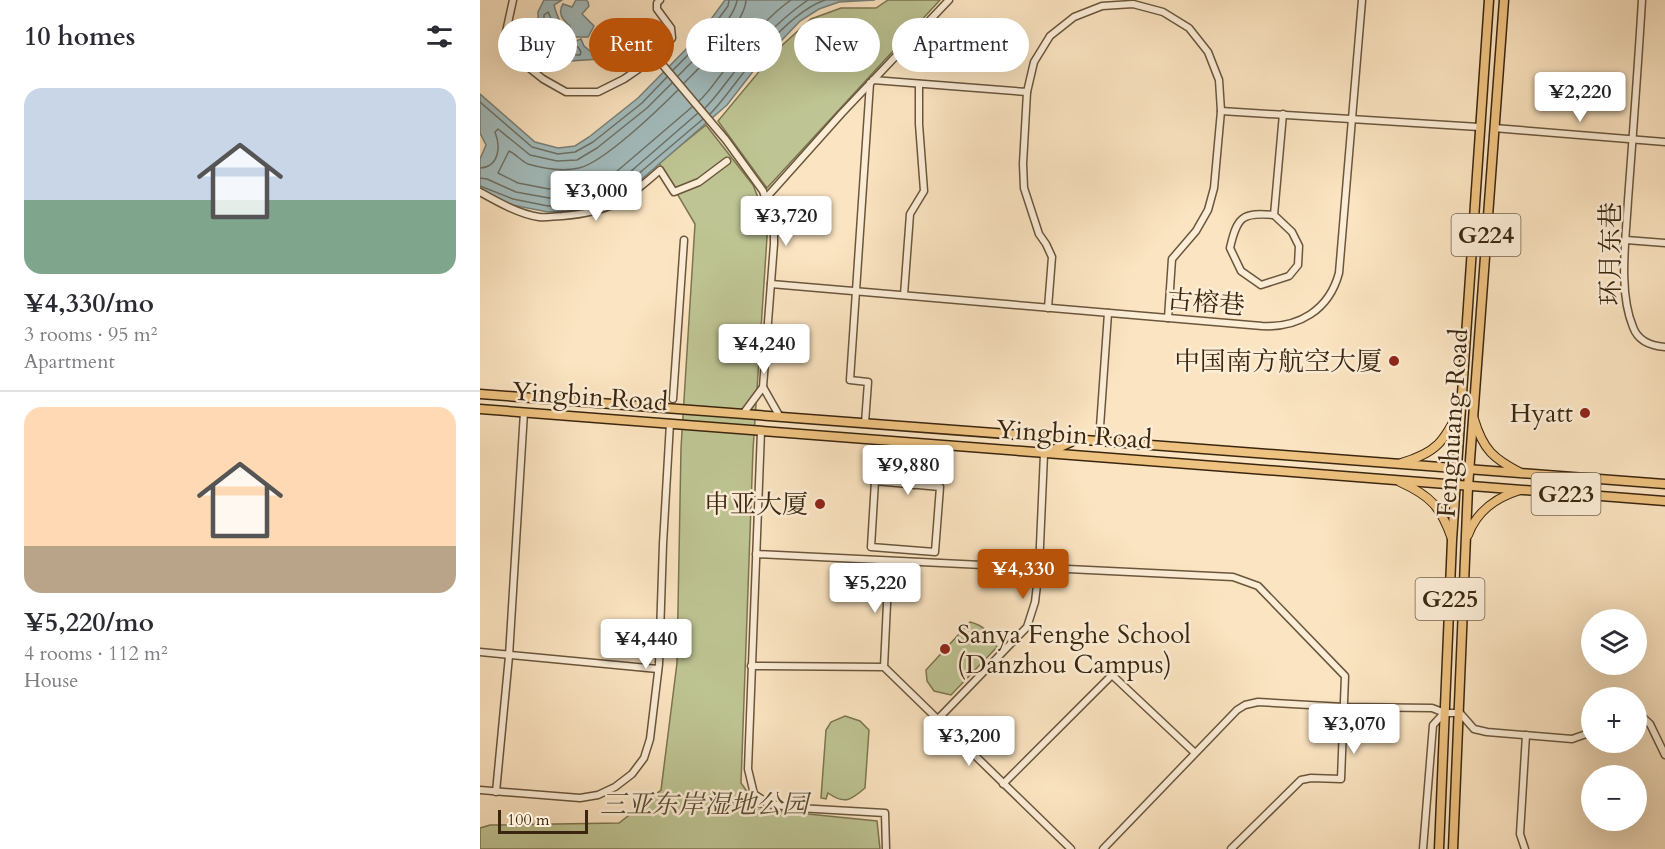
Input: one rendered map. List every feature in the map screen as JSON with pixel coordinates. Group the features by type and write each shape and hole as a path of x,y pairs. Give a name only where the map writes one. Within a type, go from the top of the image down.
{"highway":[{"name":"Fenghuang Road","path":"1439,849 1452,540 1489,0"},
{"name":"Fenghuang Road","path":"1453,849 1469,469 1504,0"},
{"name":"Yingbin Road","path":"480,394 1665,484"},
{"name":"Yingbin Road","path":"480,409 1665,501"},
{"path":"1022,452 1023,436"},
{"path":"1044,454 1077,441"},
{"path":"1074,456 1071,448 1077,441"}],"main road":[{"path":"1399,464 1424,457 1437,446 1450,430 1461,405"},
{"path":"1473,414 1478,433 1487,448 1498,461 1522,473"},
{"path":"1396,480 1420,491 1434,502 1446,520 1452,540"},
{"path":"1466,539 1472,524 1483,510 1502,496 1520,490"}],"street":[{"path":"513,0 506,32 523,63 543,79 566,92 598,92 634,72"},
{"path":"660,0 657,9 664,18"},
{"path":"765,198 949,0"},
{"name":"古榕巷","path":"771,284 1282,326 1304,319 1323,305 1339,273 1362,0"},
{"name":"环月东巷","path":"1642,0 1626,240 1626,297 1633,329 1652,346 1665,347"},
{"path":"1048,308 1052,256 1039,234 1024,188 1027,92 1034,62 1050,36 1074,17 1102,6 1133,2 1163,12 1189,28 1208,52 1219,80 1221,111 1214,188 1208,210 1196,231 1172,260 1168,318"},
{"path":"669,72 719,131 754,177 765,198 774,225 763,387 743,414"},
{"path":"872,82 1027,92"},
{"path":"865,423 868,382 850,380 872,82"},
{"path":"904,296 910,214 924,191 919,124 919,84"},
{"path":"1221,111 1479,127"},
{"path":"1274,215 1283,114"},
{"path":"1494,128 1665,142"},
{"path":"480,192 507,206 540,217 582,214 616,204 632,194 660,170 674,192 699,182 727,161"},
{"path":"1258,214 1274,215 1292,232 1299,246 1298,266 1288,276 1261,285 1241,271 1230,248 1235,225 1242,219 1258,214"},
{"path":"673,399 684,240"},
{"path":"1626,240 1665,243"},
{"path":"1099,441 1108,313"},
{"path":"763,387 780,417"},
{"path":"496,792 509,656 524,412"},
{"path":"480,790 580,798 598,795 615,787 632,774 644,758 650,739 658,669 670,423"},
{"path":"761,431 748,769 754,794 769,804 885,813 886,849"},
{"path":"938,720 1027,627 1035,602 1038,568 1044,454 1038,437"},
{"path":"908,460 908,469"},
{"path":"903,483 903,469 914,470 914,485"},
{"path":"875,481 903,483 940,488 935,553 871,547 875,481"},
{"path":"756,554 1233,577 1258,586 1343,672 1346,681 1341,779 1301,780 1231,849"},
{"path":"884,668 889,561"},
{"path":"480,652 658,669"},
{"path":"752,666 884,668 1071,849"},
{"path":"1004,784 1112,675 1195,753"},
{"path":"1103,849 1237,710 1245,705 1258,702 1344,707 1432,708 1460,713 1473,729 1572,739 1581,736"},
{"path":"1424,849 1432,725 1445,712"},
{"path":"1647,721 1665,755"},
{"path":"1525,849 1520,834 1526,735"}],"green space":[{"path":"888,0 940,0 923,18 892,18 892,52 880,65 880,18 814,18 841,8 876,8"},
{"path":"794,34 794,72 874,72 767,188 718,121 759,72 782,72 782,45"},
{"name":"三亚东岸湿地公园","path":"706,125 753,185 768,222 753,450 741,783 758,807 877,821 880,849 480,849 480,828 490,825 619,823 661,790 677,663 681,448 695,224 659,163"},
{"path":"970,622 986,631 997,647 951,695 934,691 927,681 926,670"},
{"path":"845,716 860,721 869,730 865,788 848,800 839,799 828,793 826,799 821,798 826,730 831,722"}],"water":[{"path":"544,0 562,0 554,5 559,18 538,18 538,12"},
{"path":"576,0 588,2 589,6 582,14 589,21 588,37 577,37 577,18 563,18 562,16 563,4 572,7"},
{"path":"725,0 875,0 839,2 819,9 805,18 794,18 794,27 782,40 782,18 712,18"},
{"path":"581,39 589,50 589,60 577,61 577,41"},
{"path":"686,49 686,72 753,72 727,105 620,198 586,210 548,212 512,205 480,191 480,159 486,145 480,133 480,94 535,142 558,148 575,146 638,98 664,72 674,72 674,61"}],"place":[{"name":"中国南方航空大厦","path":"1394,361"},
{"name":"Hyatt","path":"1585,413"},
{"name":"申亚大厦","path":"820,504"},
{"name":"Sanya Fenghe School (Danzhou Campus)","path":"945,649"}]}
